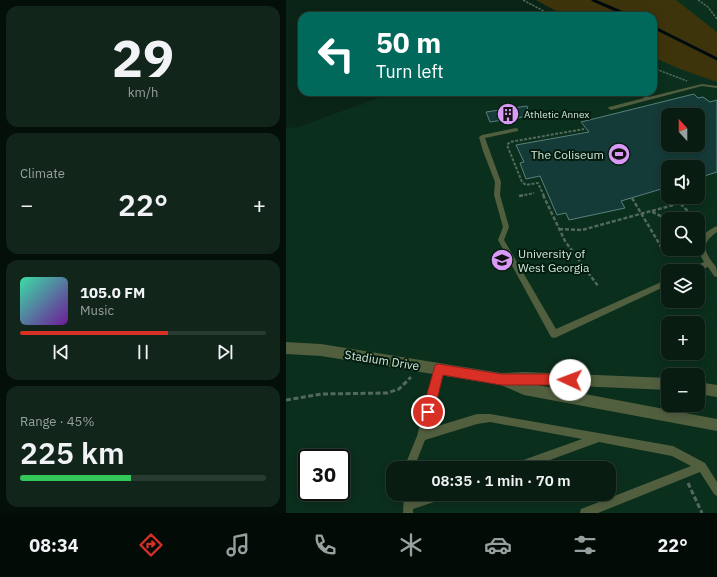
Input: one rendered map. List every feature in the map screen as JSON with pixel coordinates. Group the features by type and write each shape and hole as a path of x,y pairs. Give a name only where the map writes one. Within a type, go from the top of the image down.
{"street":[{"name":"Stadium Drive","path":"286,348 321,350 501,379 525,378 661,384"},
{"name":"Stadium Drive","path":"501,379 524,389 717,425"},
{"path":"705,389 717,391"}],"lane":[{"path":"611,108 702,86 717,87"},
{"path":"645,96 648,99"},
{"path":"516,130 482,137 498,182 497,195 506,227 501,240 554,334 661,285"},
{"path":"717,230 706,236 702,243 702,250 717,274"},
{"path":"705,265 709,263"},
{"path":"412,461 422,436 439,369"},
{"path":"422,436 477,419 490,418 674,451 702,466 717,491"},
{"path":"534,461 598,438"},
{"path":"585,513 702,466"},
{"path":"408,509 426,501"}],"path":[{"path":"523,0 546,12"},
{"path":"698,0 708,7 717,19"},
{"path":"657,70 702,86"},
{"path":"584,129 508,143 522,182 526,184 538,183 565,241 598,286"},
{"path":"524,188 526,184"},
{"path":"519,196 534,194"},
{"path":"632,198 661,247"},
{"path":"559,229 582,230 680,203 688,212"},
{"path":"651,212 661,217"},
{"path":"286,400 322,394 387,393 399,389 408,379"}],"shaded area":[{"path":"536,0 676,0 717,32 717,82 680,69 657,59 657,12 558,12"},
{"name":"University of West Georgia","path":"604,0 717,0 717,513 286,513 286,128 299,127 382,96 657,96 657,12 641,12"}],"building":[{"name":"The Coliseum","path":"694,94 698,98 703,97 710,102 717,100 717,172 705,176 705,160 661,160 661,189 621,201 625,208 569,220 566,213 557,215 540,176 526,179 520,163 524,162 516,145 589,132 581,122"},
{"name":"Athletic Annex","path":"527,106 529,116 490,122 486,112"}],"waterway":[{"path":"593,0 621,12"},
{"path":"657,29 717,59"}],"place":[{"name":"Athletic Annex","path":"508,114"},
{"name":"The Coliseum","path":"619,154"},
{"name":"University of West Georgia","path":"502,260"}],"route":[{"path":"428,412 439,369 501,379 525,378 570,380"}]}
